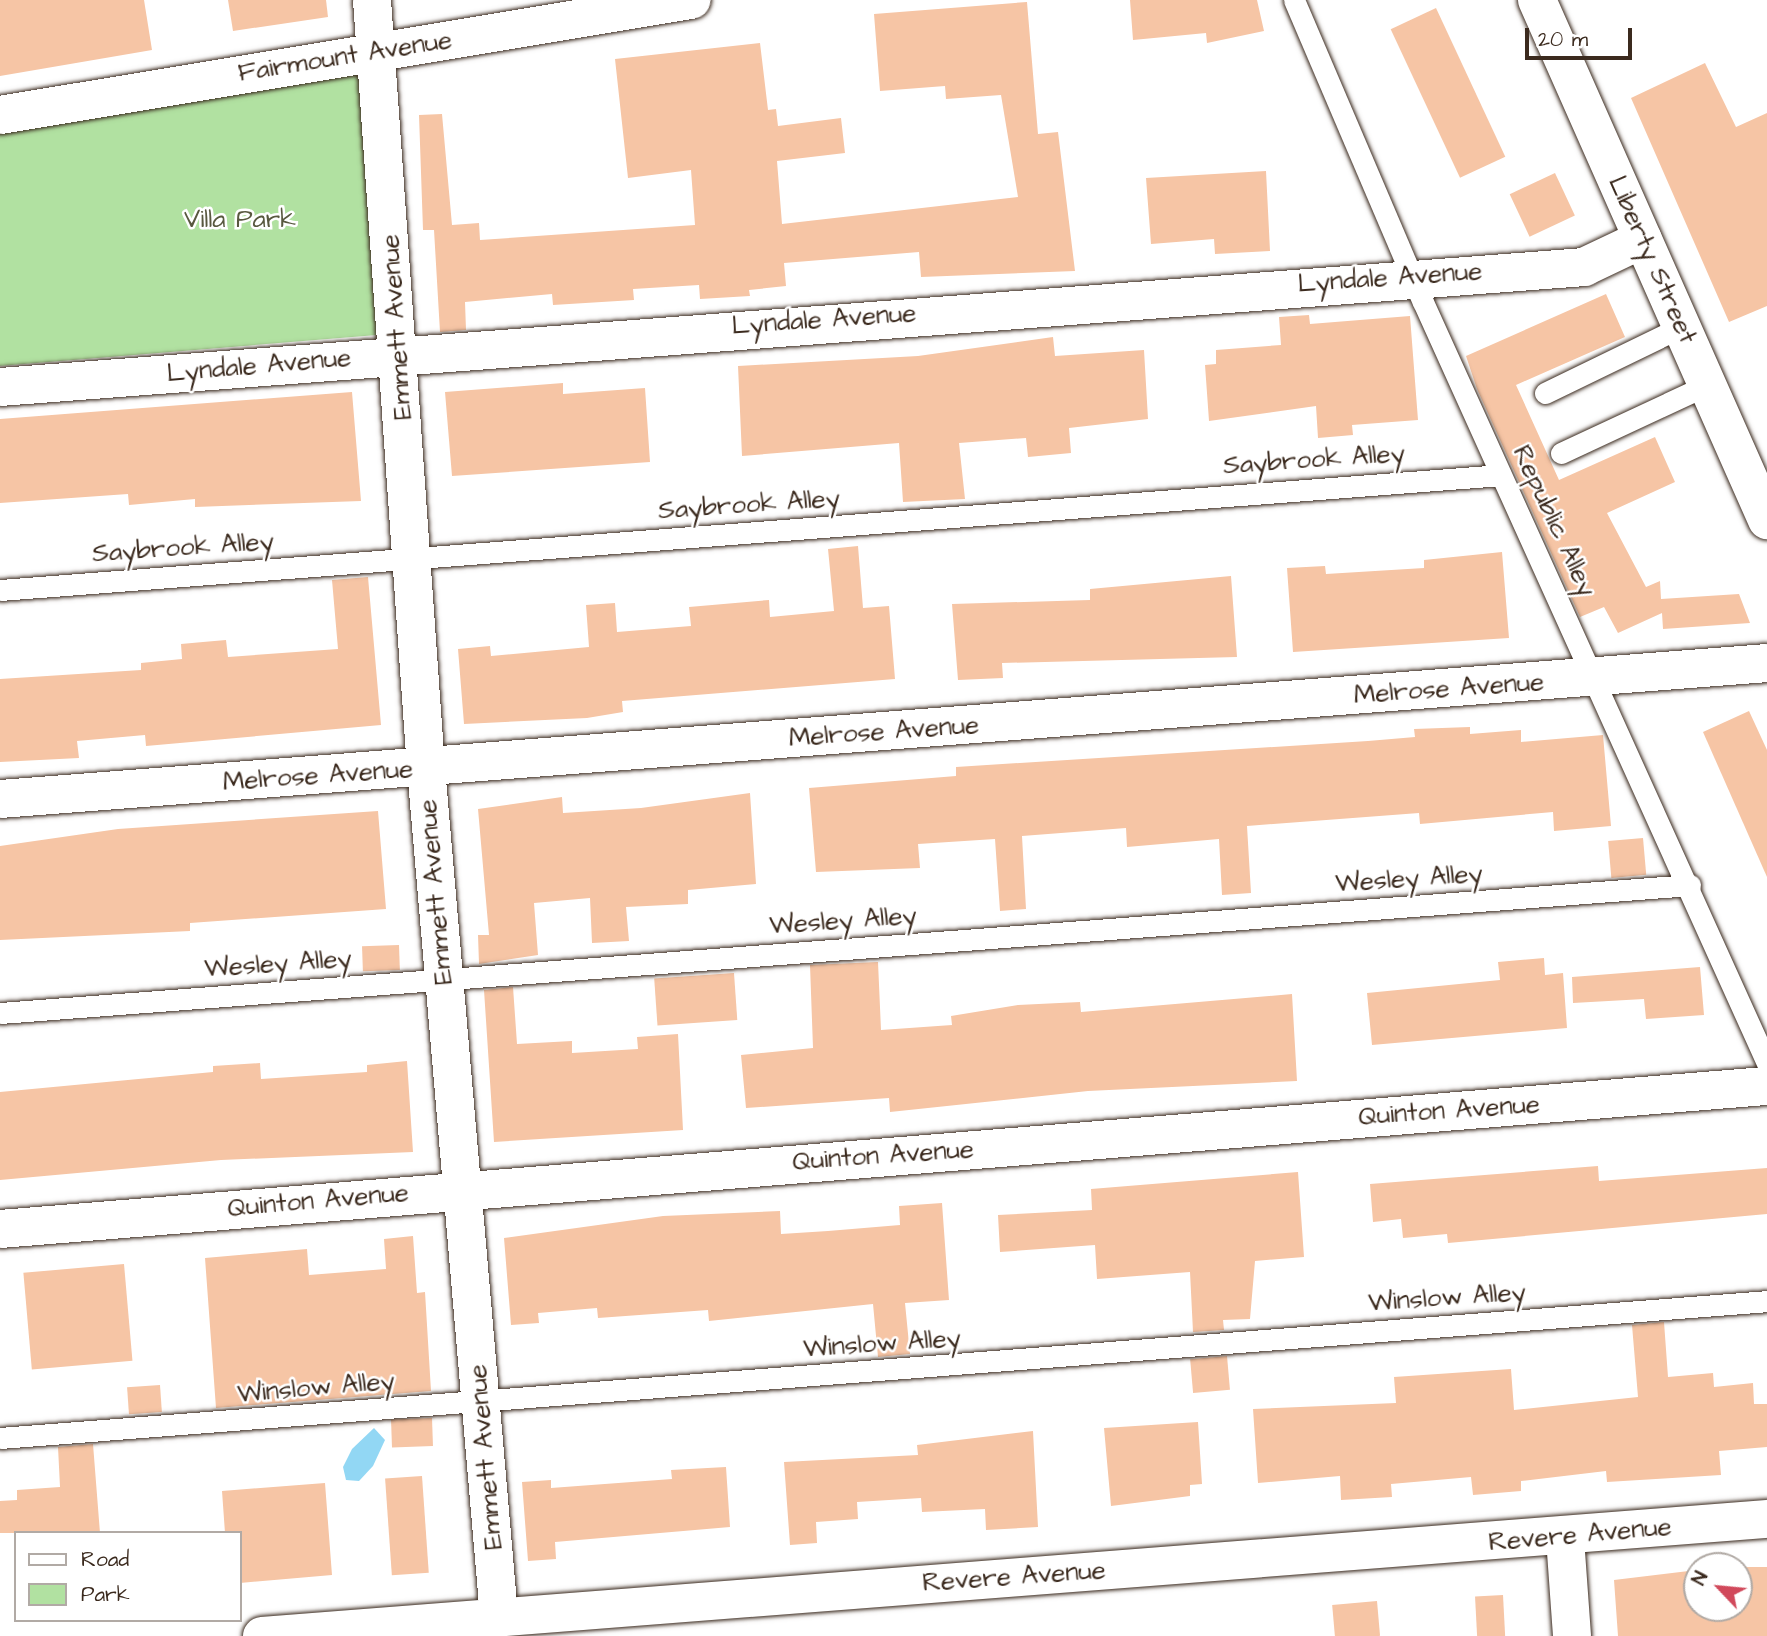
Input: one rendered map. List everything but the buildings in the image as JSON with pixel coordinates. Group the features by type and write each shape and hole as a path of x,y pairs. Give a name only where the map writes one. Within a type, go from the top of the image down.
{"street":[{"name":"Emmett Avenue","path":"372,0 400,354 426,768 499,1616"},
{"name":"Fairmount Avenue","path":"0,115 691,0"},
{"name":"Liberty Street","path":"1537,0 1707,385 1763,501"},
{"name":"Lyndale Avenue","path":"0,387 1416,276 1584,267 1643,239"},
{"name":"Melrose Avenue","path":"0,799 1767,663"},
{"name":"Quinton Avenue","path":"0,1229 463,1189 1767,1086"},
{"name":"Revere Avenue","path":"262,1636 499,1616 657,1620 1767,1518"},
{"path":"1565,1538 1572,1636"}],"lane":[{"name":"Republic Alley","path":"1294,0 1502,475 1690,886 1767,1063"},
{"path":"1545,393 1681,327"},
{"path":"1561,453 1707,385"},
{"name":"Saybrook Alley","path":"0,590 1502,475"},
{"name":"Wesley Alley","path":"0,1013 1690,886"},
{"name":"Winslow Alley","path":"0,1438 1767,1301"}],"green space":[{"name":"Villa Park","path":"358,71 389,334 0,366 0,131"}],"water":[{"path":"374,1428 385,1440 373,1466 359,1481 346,1480 343,1467 352,1449"}]}
